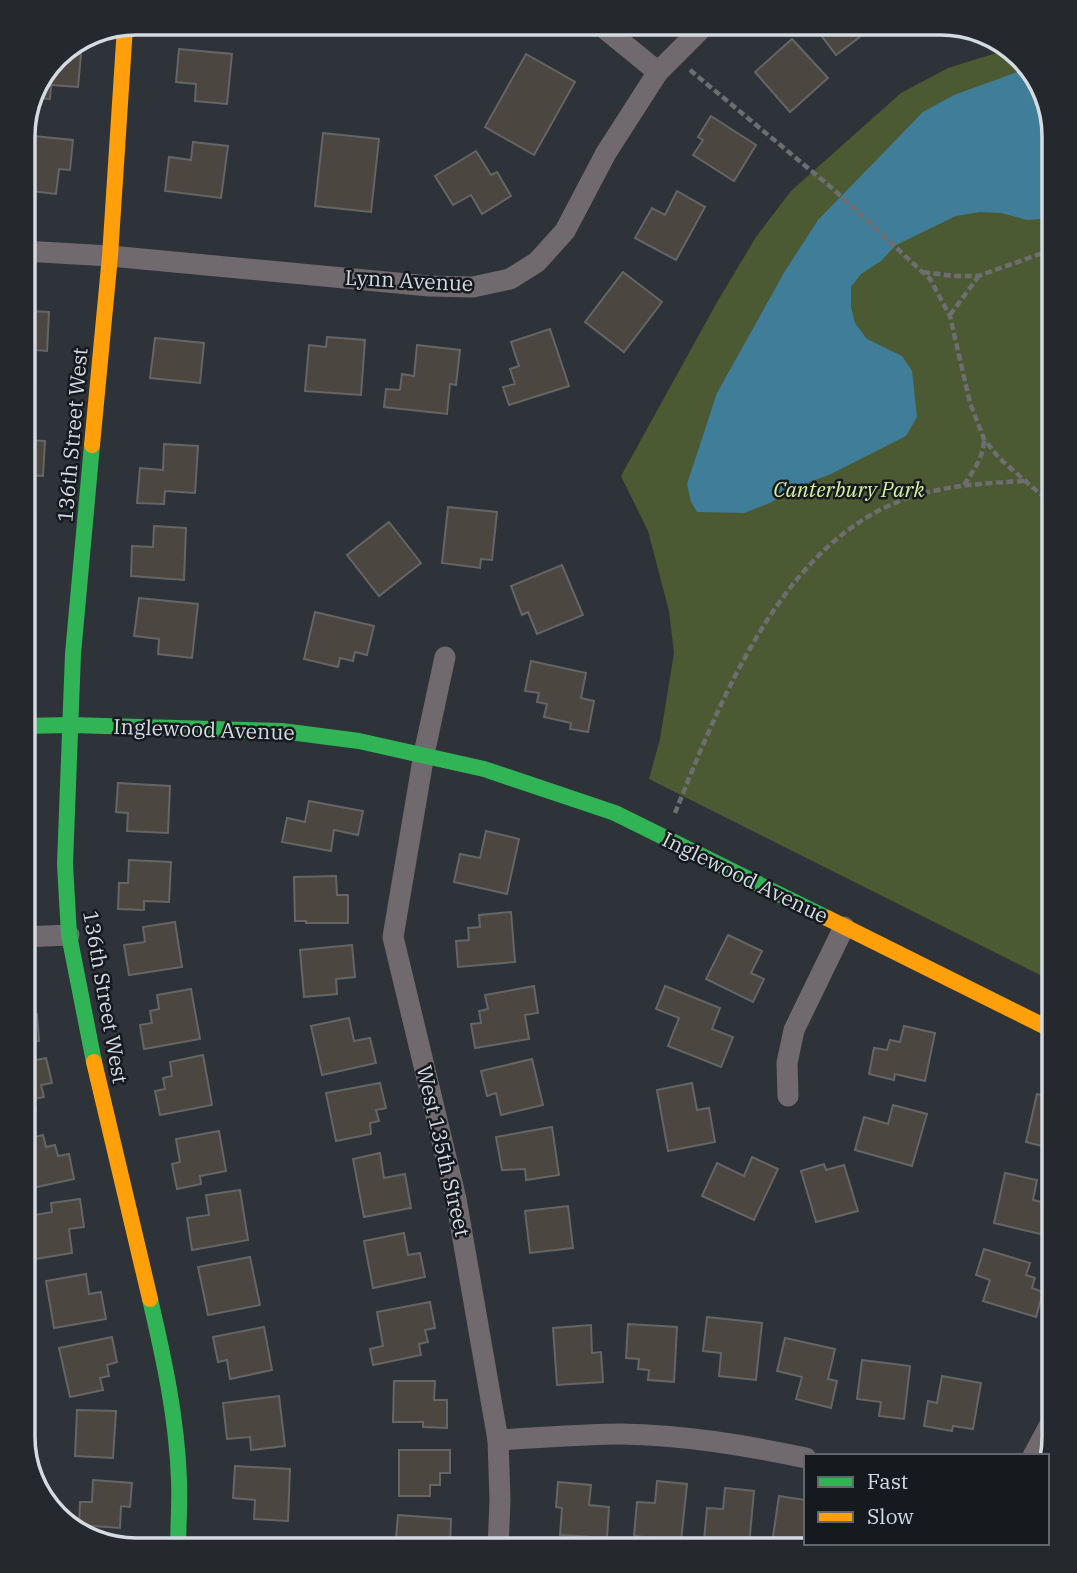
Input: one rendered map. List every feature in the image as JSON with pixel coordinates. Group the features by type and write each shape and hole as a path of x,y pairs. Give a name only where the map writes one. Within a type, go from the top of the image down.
{"street":[{"path":"613,35 658,72"},
{"name":"Lynn Avenue","path":"35,252 110,256 429,286 472,287 510,279 537,262 565,231 606,153 658,72 694,35"},
{"name":"136th Street West","path":"124,36 110,256 73,654 65,864 69,934 88,1036 164,1364 177,1454 178,1538"},
{"path":"424,754 445,657"},
{"name":"Inglewood Avenue","path":"35,726 282,731 359,741 484,769 615,813 1042,1025"},
{"name":"West 135th Street","path":"424,754 393,937 456,1199 498,1440 498,1538"},
{"path":"788,1096 787,1063 794,1030 844,927"},
{"path":"35,936 69,934"},
{"path":"498,1440 619,1434 675,1437 732,1442 804,1458"}],"path":[{"path":"673,55 832,188 922,272 936,289 950,316 970,403 984,439 999,458 1042,495"},
{"path":"922,272 978,276 1042,253"},
{"path":"950,316 978,276"},
{"path":"964,485 984,450 984,439"},
{"path":"662,837 735,677 780,600 822,551 868,518 895,503 964,485 1026,481"}],"green space":[{"name":"Canterbury Park","path":"998,52 1013,64 1029,85 1041,123 1042,976 649,779 660,739 674,653 669,611 648,531 621,476 716,304 756,237 791,191 901,93 948,68"}],"water":[{"path":"1019,71 1029,85 1041,123 1042,219 1027,220 1001,213 980,212 956,216 896,245 881,261 861,274 851,287 851,307 855,323 867,339 902,356 912,371 917,417 906,436 831,474 794,488 772,502 744,513 697,512 691,502 687,484 717,393 785,271 818,220 923,112 954,95"}],"building":[{"path":"821,35 862,35 836,55"},
{"path":"792,39 828,78 790,112 755,72"},
{"path":"179,49 232,54 227,104 195,101 196,84 176,82"},
{"path":"81,54 78,87 51,85 50,99 42,98 56,74 69,60"},
{"path":"526,54 575,82 534,155 485,127"},
{"path":"711,116 756,145 734,181 693,155 703,140 698,137"},
{"path":"323,133 379,139 371,212 315,206"},
{"path":"35,136 73,140 70,170 59,169 56,194 35,191"},
{"path":"193,142 228,146 221,198 165,191 169,157 191,160"},
{"path":"476,151 491,175 497,172 511,196 482,214 471,195 453,205 435,176"},
{"path":"677,191 705,207 676,260 635,238 652,208 665,215"},
{"path":"623,272 662,302 624,352 585,322"},
{"path":"35,311 49,312 47,351 35,350"},
{"path":"550,329 569,386 509,405 503,387 515,384 510,369 519,366 511,342"},
{"path":"327,337 365,340 361,395 305,391 309,345 326,347"},
{"path":"155,338 204,343 200,383 150,378"},
{"path":"417,345 460,350 456,385 450,384 447,414 384,407 386,389 400,390 402,374 414,376"},
{"path":"35,441 45,441 43,476 35,476"},
{"path":"164,444 198,446 195,493 165,491 164,504 137,503 140,468 163,470"},
{"path":"448,507 497,512 492,560 481,559 480,568 442,563"},
{"path":"389,522 421,563 379,596 347,555"},
{"path":"154,526 186,528 184,580 131,576 132,546 153,547"},
{"path":"562,565 583,615 537,634 528,612 522,615 511,586"},
{"path":"139,598 198,604 192,658 158,654 159,639 134,636"},
{"path":"315,612 374,626 367,655 355,652 353,661 340,658 338,667 304,659"},
{"path":"531,661 586,673 581,698 594,701 588,732 570,729 571,723 544,717 547,704 537,702 539,693 525,691"},
{"path":"118,783 170,786 168,833 127,831 128,813 116,812"},
{"path":"309,801 363,811 358,835 334,830 331,851 282,842 287,818 305,822"},
{"path":"486,831 519,839 507,894 454,882 460,854 480,858"},
{"path":"129,860 171,862 169,902 144,901 144,910 118,909 119,883 128,883"},
{"path":"336,876 337,895 348,895 348,923 295,921 294,877"},
{"path":"511,912 515,962 458,967 456,941 469,940 468,928 480,927 479,915"},
{"path":"175,922 182,967 129,975 124,945 145,942 143,927"},
{"path":"728,935 762,951 751,973 764,979 753,1002 706,979"},
{"path":"352,945 355,977 336,979 337,994 304,997 300,950"},
{"path":"534,986 538,1013 525,1015 529,1039 475,1048 471,1024 481,1023 479,1011 488,1009 485,995"},
{"path":"665,986 720,1008 712,1029 733,1037 721,1067 668,1046 679,1018 656,1009"},
{"path":"191,989 200,1039 144,1049 140,1025 152,1023 150,1011 159,1009 157,995"},
{"path":"35,1014 37,1014 39,1041 35,1042"},
{"path":"349,1018 354,1041 370,1038 376,1063 322,1075 311,1026"},
{"path":"904,1026 935,1033 925,1081 895,1074 894,1080 869,1074 874,1048 887,1050 890,1040 900,1042"},
{"path":"203,1055 212,1105 160,1115 155,1091 165,1089 163,1078 172,1076 170,1062"},
{"path":"46,1058 52,1083 41,1085 44,1097 35,1099 35,1060"},
{"path":"532,1059 543,1105 501,1115 496,1093 487,1096 481,1071"},
{"path":"380,1083 386,1108 376,1110 379,1121 370,1123 371,1134 336,1141 326,1093"},
{"path":"692,1083 697,1110 709,1108 715,1142 668,1151 657,1090"},
{"path":"1037,1094 1042,1095 1042,1146 1026,1142"},
{"path":"893,1105 927,1114 912,1166 855,1150 864,1117 888,1124"},
{"path":"552,1127 559,1175 526,1180 525,1169 502,1170 496,1137"},
{"path":"219,1131 226,1171 200,1176 201,1184 177,1189 172,1164 180,1162 176,1139"},
{"path":"43,1135 46,1147 55,1145 58,1156 69,1154 74,1179 35,1187 35,1137"},
{"path":"380,1153 384,1178 405,1174 411,1208 364,1217 353,1159"},
{"path":"752,1157 778,1169 754,1220 702,1196 717,1163 744,1176"},
{"path":"824,1164 826,1170 844,1165 858,1211 816,1222 801,1171"},
{"path":"1005,1173 1037,1180 1033,1200 1042,1202 1042,1234 994,1223"},
{"path":"240,1190 248,1240 192,1250 187,1218 209,1215 206,1195"},
{"path":"80,1199 84,1227 69,1229 72,1253 35,1259 35,1215 52,1212 51,1203"},
{"path":"568,1206 573,1248 530,1253 525,1211"},
{"path":"404,1233 408,1255 420,1253 425,1277 373,1288 364,1241"},
{"path":"984,1249 1030,1263 1026,1275 1035,1278 1032,1288 1042,1292 1036,1317 983,1301 990,1280 976,1275"},
{"path":"250,1257 260,1305 208,1315 198,1267"},
{"path":"86,1274 89,1294 101,1292 106,1319 54,1328 46,1281"},
{"path":"430,1302 435,1328 425,1330 428,1342 419,1344 421,1355 373,1365 370,1349 383,1346 377,1312"},
{"path":"707,1317 762,1323 756,1380 719,1376 721,1353 703,1351"},
{"path":"628,1324 677,1327 674,1382 648,1380 649,1370 638,1369 639,1359 626,1358"},
{"path":"591,1325 592,1353 601,1352 603,1382 557,1385 553,1328"},
{"path":"264,1327 272,1370 230,1379 227,1360 218,1362 213,1337"},
{"path":"112,1337 117,1362 107,1365 109,1376 100,1378 103,1390 70,1397 59,1348"},
{"path":"785,1338 835,1349 828,1379 837,1381 831,1408 796,1399 802,1377 777,1371"},
{"path":"862,1360 910,1366 904,1419 879,1416 881,1402 857,1399"},
{"path":"942,1376 981,1383 973,1429 953,1426 952,1431 924,1426 928,1401 937,1403"},
{"path":"394,1381 435,1381 434,1400 447,1400 447,1428 423,1427 423,1422 393,1422"},
{"path":"279,1396 285,1446 251,1450 250,1437 227,1439 223,1403"},
{"path":"77,1410 116,1411 113,1458 75,1456"},
{"path":"399,1450 450,1450 450,1473 440,1473 440,1485 430,1485 430,1496 399,1496"},
{"path":"235,1466 290,1469 288,1521 254,1519 255,1500 233,1498"},
{"path":"93,1480 132,1483 130,1507 121,1506 120,1528 87,1526 79,1520 80,1502 92,1502"},
{"path":"657,1481 687,1484 681,1538 634,1536 637,1502 655,1503"},
{"path":"558,1482 591,1485 589,1505 609,1507 607,1538 560,1535 562,1508 556,1507"},
{"path":"725,1488 754,1491 750,1538 704,1538 707,1508 723,1509"},
{"path":"779,1496 804,1500 804,1538 773,1538"},
{"path":"398,1515 451,1519 450,1538 396,1538"}],"traffic: fast":[{"path":"92,445 73,654 65,864 69,935 94,1062"},
{"path":"35,726 282,731 359,741 484,769 615,813 827,918"},
{"path":"150,1299 176,1434 178,1538"}],"traffic: slow":[{"path":"92,445 110,256 124,36"},
{"path":"827,918 1042,1025"},
{"path":"94,1062 150,1299"}]}
